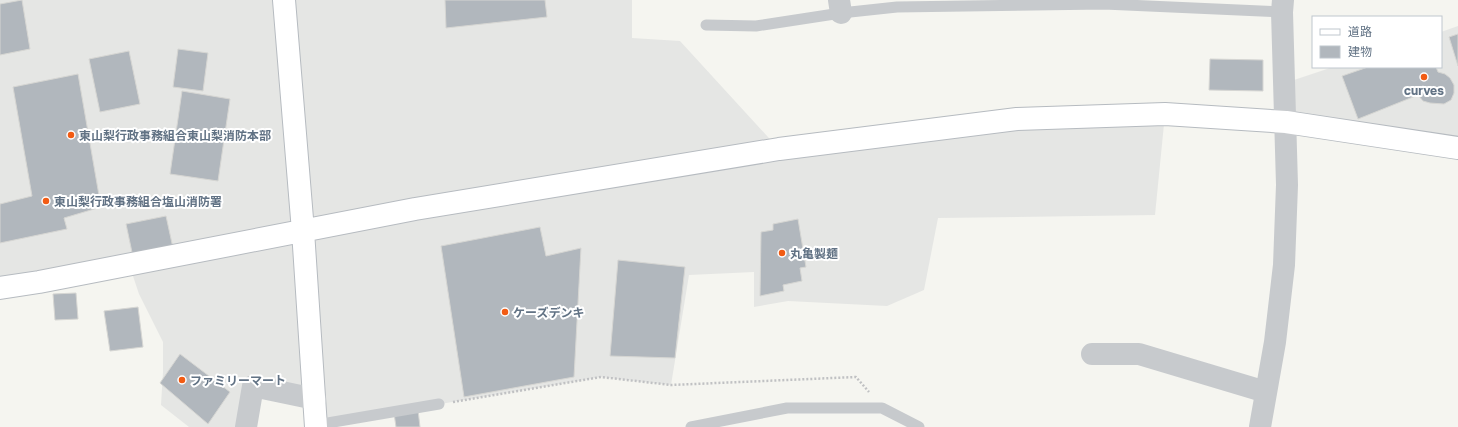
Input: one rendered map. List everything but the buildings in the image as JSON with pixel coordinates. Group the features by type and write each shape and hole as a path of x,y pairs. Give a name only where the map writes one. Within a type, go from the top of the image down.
{"street":[{"path":"284,0 303,231 316,426"},
{"path":"1260,427 1275,342 1284,265 1287,185 1283,6"},
{"path":"0,288 39,282 415,210 779,149 1017,119 1165,114 1286,122 1458,148"},
{"path":"1092,354 1139,354 1266,392"},
{"path":"246,427 253,386 315,399"}],"lane":[{"path":"706,25 756,26 840,6 897,7 1104,4 1283,6"},
{"path":"316,426 439,404"},
{"path":"691,427 787,408 882,408 919,427"}],"path":[{"path":"439,404 601,377 671,385 856,377 882,408"}],"shaded area":[{"path":"0,0 632,0 632,38 680,41 779,149 1165,114 1155,215 938,218 924,290 887,306 788,301 754,307 754,272 689,275 671,385 601,377 316,425 315,399 254,386 246,427 189,427 161,405 163,342 139,294 129,264 0,288"},
{"path":"1458,26 1458,155 1286,122 1285,83 1330,68 1442,68 1442,32"}],"place":[{"name":"curves","path":"1424,77"},
{"name":"東山梨行政事務組合東山梨消防本部","path":"71,135"},
{"name":"東山梨行政事務組合塩山消防署","path":"46,201"},
{"name":"丸亀製麺","path":"782,253"},
{"name":"ケーズデンキ","path":"505,312"},
{"name":"ファミリーマート","path":"182,380"}]}
